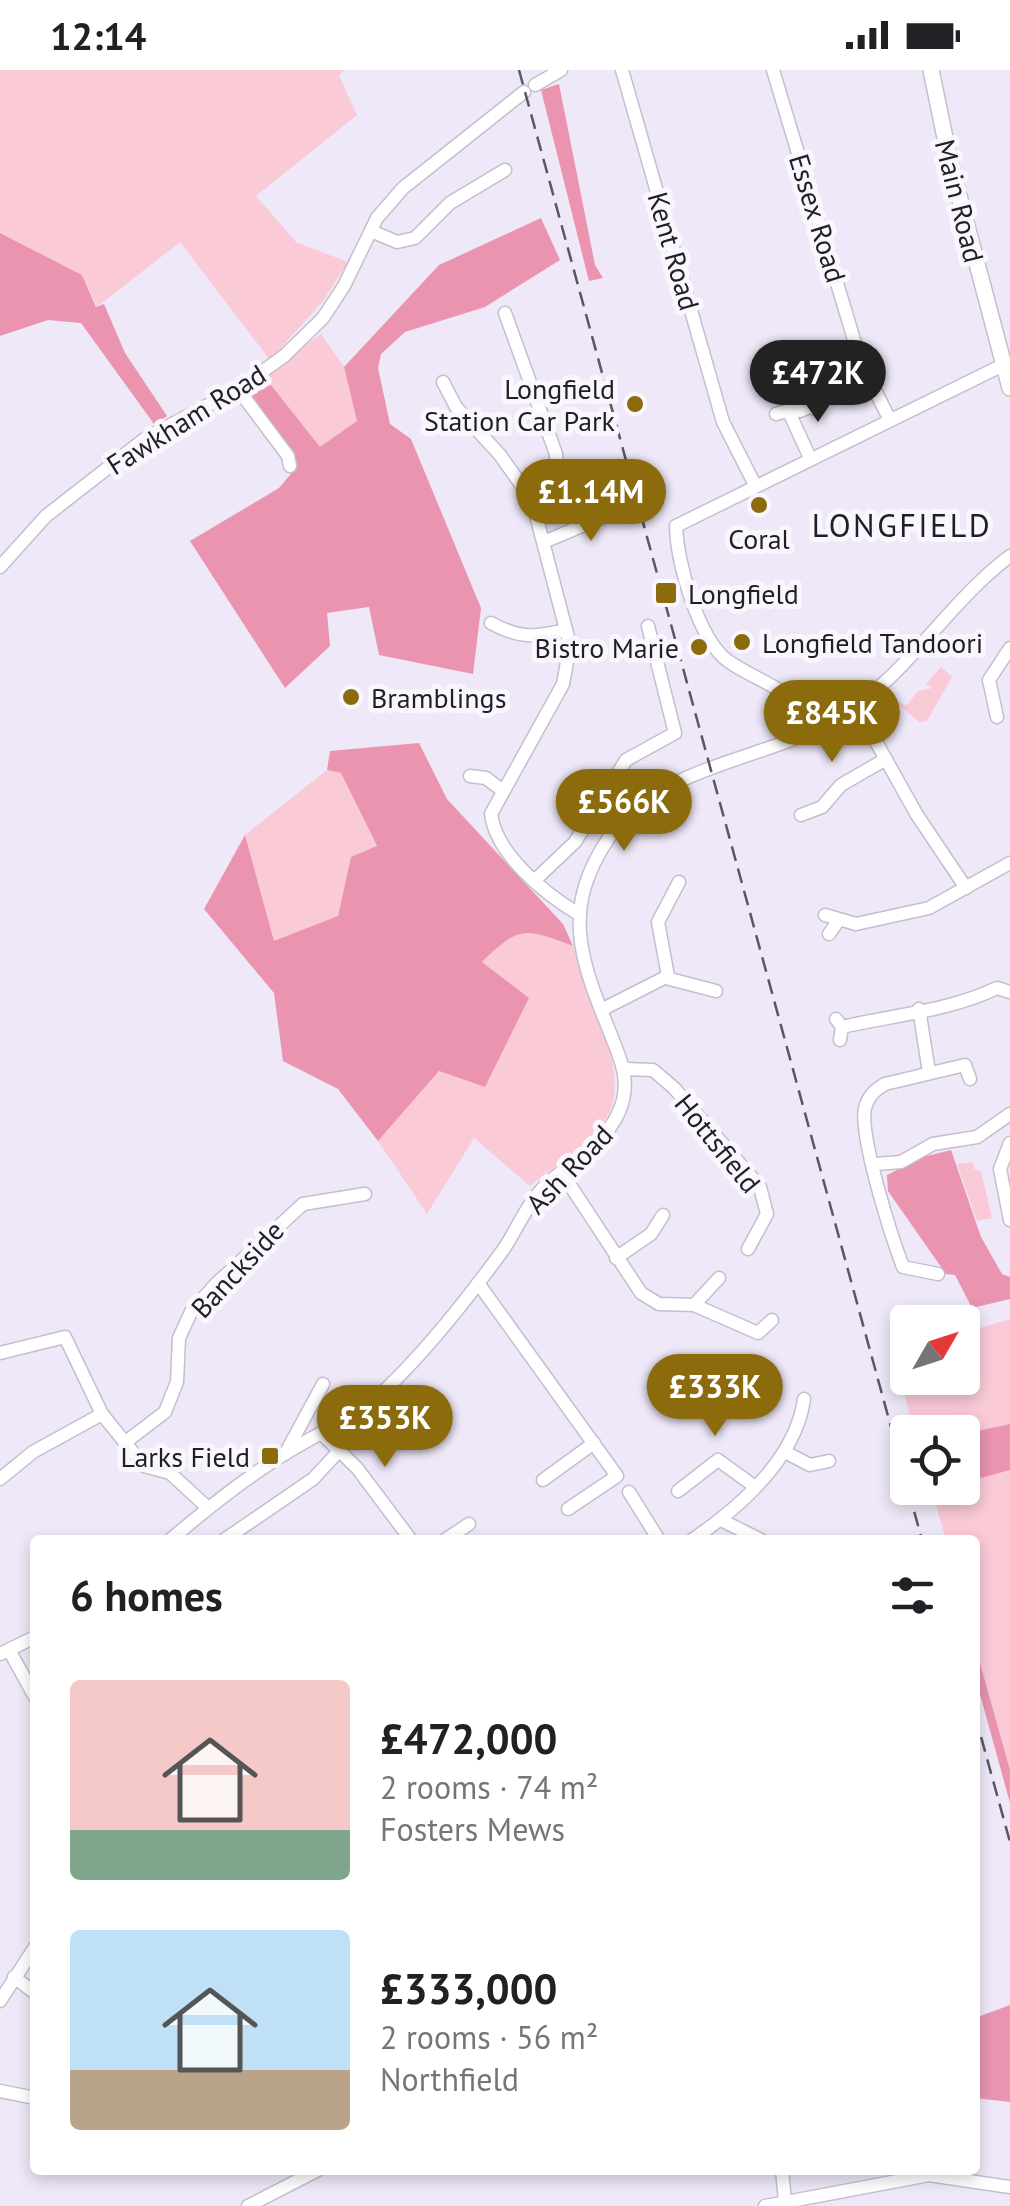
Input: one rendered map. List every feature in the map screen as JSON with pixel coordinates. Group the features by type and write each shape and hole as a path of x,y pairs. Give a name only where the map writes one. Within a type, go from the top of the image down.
{"main road":[{"name":"Main Road","path":"931,70 950,162 1010,388"}],"street":[{"name":"Fawkham Road","path":"0,567 46,516 158,429 238,389 284,356 323,318 371,231 403,188 434,159 529,88 562,70"},
{"name":"Kent Road","path":"622,70 723,422 755,485"},
{"name":"Essex Road","path":"773,70 861,363 890,420"},
{"path":"371,231 406,242 450,203 505,170"},
{"path":"505,313 556,454 556,472 532,500"},
{"path":"821,728 800,704 718,653 700,621 689,586 678,523 1003,365"},
{"path":"443,382 456,407 500,455 532,500 546,541 570,646 564,684 491,814 493,832 534,881 578,913"},
{"path":"238,389 288,456 290,466"},
{"path":"810,458 782,412 814,405 815,409"},
{"path":"546,541 620,510"},
{"name":"Ash Road","path":"176,1535 285,1454 385,1390 478,1282 528,1207 616,1120 624,1096 624,1069 578,938 578,913 596,858 639,806 685,780 821,728 856,706 959,599 1010,556"},
{"path":"491,622 514,636 531,638 566,630"},
{"path":"534,881 574,844 626,760 643,747 675,734 648,626"},
{"path":"996,717 989,680 1010,648"},
{"path":"856,706 966,888"},
{"path":"801,816 821,808 841,784 886,759"},
{"path":"470,776 486,778 503,791"},
{"path":"829,934 831,918 856,924 929,908 1010,863"},
{"path":"666,978 669,969 658,926 678,890"},
{"path":"601,1010 666,978 716,991"},
{"path":"839,1029 919,1009 962,1006 997,988 1010,992"},
{"path":"919,1009 929,1072"},
{"path":"938,1274 903,1267 876,1193 875,1164 864,1112 867,1102 885,1084 966,1066 970,1080"},
{"name":"Hottsfield","path":"624,1069 653,1070 674,1088 760,1187 766,1214 748,1249"},
{"path":"875,1164 901,1162 931,1144 978,1136 1010,1114"},
{"path":"1010,1144 1000,1169 1010,1220"},
{"path":"562,1172 640,1293 659,1304 694,1305 758,1333 772,1320"},
{"name":"Banckside","path":"127,1440 165,1412 177,1382 179,1338 191,1312 216,1284 304,1204 366,1194"},
{"path":"616,1258 651,1234 663,1215"},
{"path":"694,1305 718,1278"},
{"path":"478,1282 617,1476 568,1509"},
{"path":"0,1354 65,1337 102,1414 127,1440 144,1466 170,1473 208,1508"},
{"path":"285,1454 323,1384"},
{"path":"699,1535 720,1520 785,1452 798,1426 804,1399"},
{"path":"0,1479 34,1452 102,1414"},
{"path":"322,1433 407,1535"},
{"path":"543,1480 594,1444"},
{"path":"231,1535 313,1479 340,1452"},
{"path":"785,1452 810,1465 829,1461"},
{"path":"678,1491 718,1460 754,1486"},
{"path":"629,1492 655,1535"},
{"path":"720,1520 751,1535"},
{"path":"453,1535 469,1524"},
{"path":"30,1640 5,1652 30,1690"},
{"path":"0,2001 30,1954"},
{"path":"14,1976 30,1989"},
{"path":"0,2092 30,2097"},
{"path":"248,2206 308,2175"},
{"path":"782,2175 785,2201"},
{"path":"764,2206 929,2176 1010,2186"}],"shaded area":[{"path":"0,70 344,70 339,76 357,115 256,196 296,242 348,262 323,301 270,360 180,242 97,307 82,275 0,233"},
{"path":"559,84 595,265 603,278 589,281 541,90"},
{"path":"541,218 560,260 485,307 405,332 381,354 378,368 390,424 411,439 481,608 473,674 379,655 369,607 327,613 330,646 285,688 190,541 279,488 295,469 246,391 263,375 320,447 357,421 344,367 439,265"},
{"path":"0,233 82,275 96,307 104,304 125,353 167,416 154,424 81,323 48,320 0,336"},
{"path":"321,334 344,367 357,421 320,448 263,375"},
{"path":"941,667 952,677 927,721 919,722 891,698 906,706 918,691 933,688 926,684"},
{"path":"419,743 447,799 563,924 573,946 523,933 505,941 482,962 529,998 485,1087 439,1071 378,1141 338,1089 283,1061 274,993 204,909 245,835 274,941 338,916 351,857 377,846 341,773 327,770 330,751"},
{"path":"327,770 341,773 377,847 351,857 338,916 274,942 245,835"},
{"path":"529,929 573,946 610,1052 614,1094 610,1111 585,1142 530,1186 474,1138 427,1214 378,1141 439,1071 485,1087 529,998 482,962 510,935"},
{"path":"951,1150 981,1237 1002,1274 1010,1277 1010,1299 970,1305 955,1275 946,1274 888,1191 887,1175 923,1157"},
{"path":"973,1162 974,1169 981,1171 992,1218 977,1221 957,1164"},
{"path":"1010,1319 1010,1424 980,1430 980,1415 910,1415 905,1395 980,1395 980,1328"},
{"path":"1010,1424 1010,1470 980,1478 980,1430"},
{"path":"1010,1470 1010,1770 980,1663 980,1535 945,1535 936,1505 980,1505 980,1478"},
{"path":"980,1663 1010,1770 1010,1803 980,1694"},
{"path":"1010,2005 1010,2102 980,2099 980,2016"}],"railway":[{"path":"519,70 921,1535"},
{"path":"980,1733 1010,1842"}],"place":[{"name":"Longfield Station Car Park","path":"635,404"},
{"name":"Coral","path":"759,505"},
{"name":"Longfield","path":"666,593"},
{"name":"Longfield Tandoori","path":"742,642"},
{"name":"Bistro Marie","path":"699,647"},
{"name":"Bramblings","path":"351,697"},
{"name":"Larks Field","path":"270,1456"}],"district":[{"name":"LONGFIELD","path":"902,525"}]}
